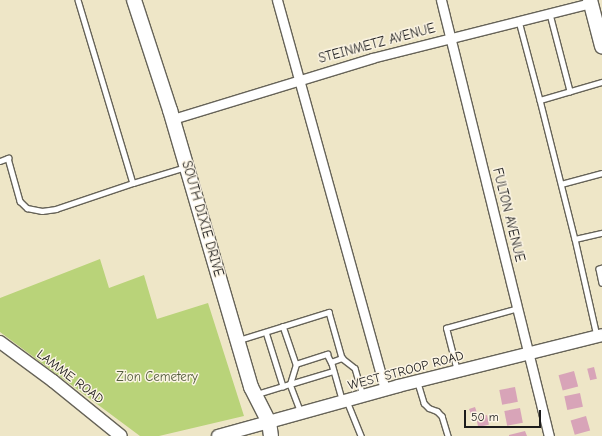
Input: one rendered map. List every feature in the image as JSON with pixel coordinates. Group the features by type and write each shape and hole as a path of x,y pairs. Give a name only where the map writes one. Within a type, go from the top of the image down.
{"main road":[{"name":"SOUTH DIXIE DRIVE","path":"134,0 173,119 238,341 255,394 269,422 271,436"},
{"path":"593,1 602,46"},
{"name":"WEST STROOP ROAD","path":"218,436 345,402 385,389 600,335"},
{"name":"LAMME ROAD","path":"0,342 53,381 119,435"}],"street":[{"path":"277,0 385,389"},
{"name":"FULTON AVENUE","path":"441,0 549,436"},
{"name":"STEINMETZ AVENUE","path":"173,119 299,79 450,37 550,14 593,1"}],"lane":[{"path":"78,0 133,183"},
{"path":"550,14 570,91"},
{"path":"519,21 600,335"},
{"path":"540,100 602,82"},
{"path":"0,161 8,158 20,201 28,208 42,210 56,209 187,166"},
{"path":"561,184 602,173"},
{"path":"575,239 602,233"},
{"path":"602,268 599,269 602,283"},
{"path":"457,371 446,328 518,308"},
{"path":"238,341 329,312 342,358 355,368 363,396"},
{"path":"283,326 296,364 290,384 301,413"},
{"path":"266,332 283,386"},
{"path":"296,364 327,354 345,402 361,436"},
{"path":"331,362 342,358"},
{"path":"255,394 333,371"},
{"path":"417,381 424,403 442,416 448,436"}],"green space":[{"name":"Zion Cemetery","path":"100,259 109,288 144,275 157,319 208,303 244,416 159,436 140,436 0,332 0,298"}],"building":[{"path":"594,367 597,379 590,380 587,369"},
{"path":"574,371 578,386 563,391 559,375"},
{"path":"515,387 518,402 502,405 499,390"},
{"path":"580,393 583,407 567,410 564,396"},
{"path":"475,407 477,413 471,414 469,409"},
{"path":"520,408 523,423 507,426 504,411"},
{"path":"487,415 489,425 478,427 476,417"},
{"path":"586,416 590,430 575,435 571,420"},
{"path":"525,431 527,436 509,436 509,435"}]}
